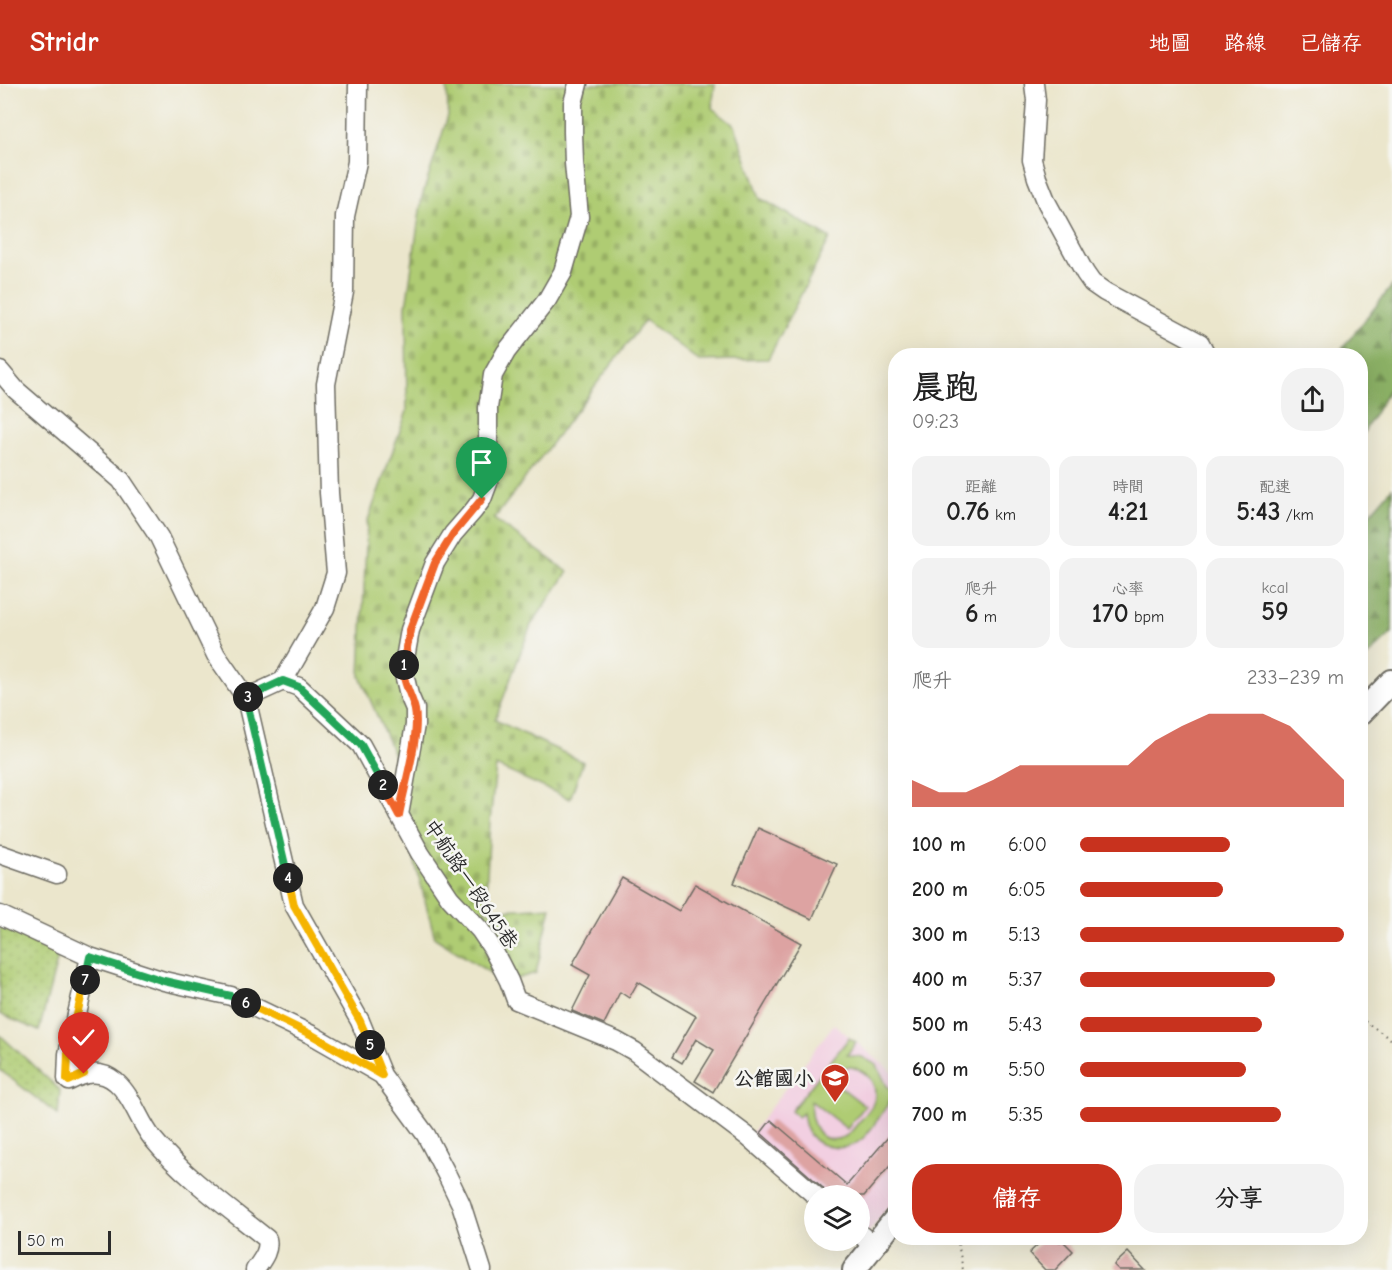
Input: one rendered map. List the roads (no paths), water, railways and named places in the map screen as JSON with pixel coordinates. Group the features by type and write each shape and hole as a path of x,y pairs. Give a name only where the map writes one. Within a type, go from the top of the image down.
{"main road":[{"path":"1368,706 1392,681"},
{"path":"870,1236 888,1224"},
{"path":"854,1270 861,1251"}],"lane":[{"path":"246,698 283,681 325,608 336,573 329,493 326,384 344,292 345,216 357,162 358,84"},
{"path":"399,815 415,725 415,709 403,670 410,630 435,563 453,534 482,499 488,483 488,408 493,375 506,352 547,300 563,272 579,218 573,142 573,103 578,84"},
{"path":"1034,84 1036,100 1032,152 1035,169 1047,203 1085,273 1092,283 1105,292 1200,343 1203,348"},
{"path":"0,371 16,390 121,480 159,537 216,655 246,698 294,905 360,1021 382,1075 426,1135 447,1175 461,1204 482,1270"},
{"name":"中航路一段645巷","path":"283,681 299,687 361,745 420,853 450,898 480,930 509,981 516,1000 616,1041 634,1051 747,1136 804,1186"},
{"path":"0,854 57,874"},
{"path":"0,915 90,957 164,981 231,996 312,1035 382,1075"},
{"path":"90,957 68,1054 67,1079 69,1081 84,1074 93,1073 101,1074 116,1082 153,1139 189,1175 267,1239 266,1254 255,1270"}],"place":[{"name":"公館國小","path":"835,1104"}]}
